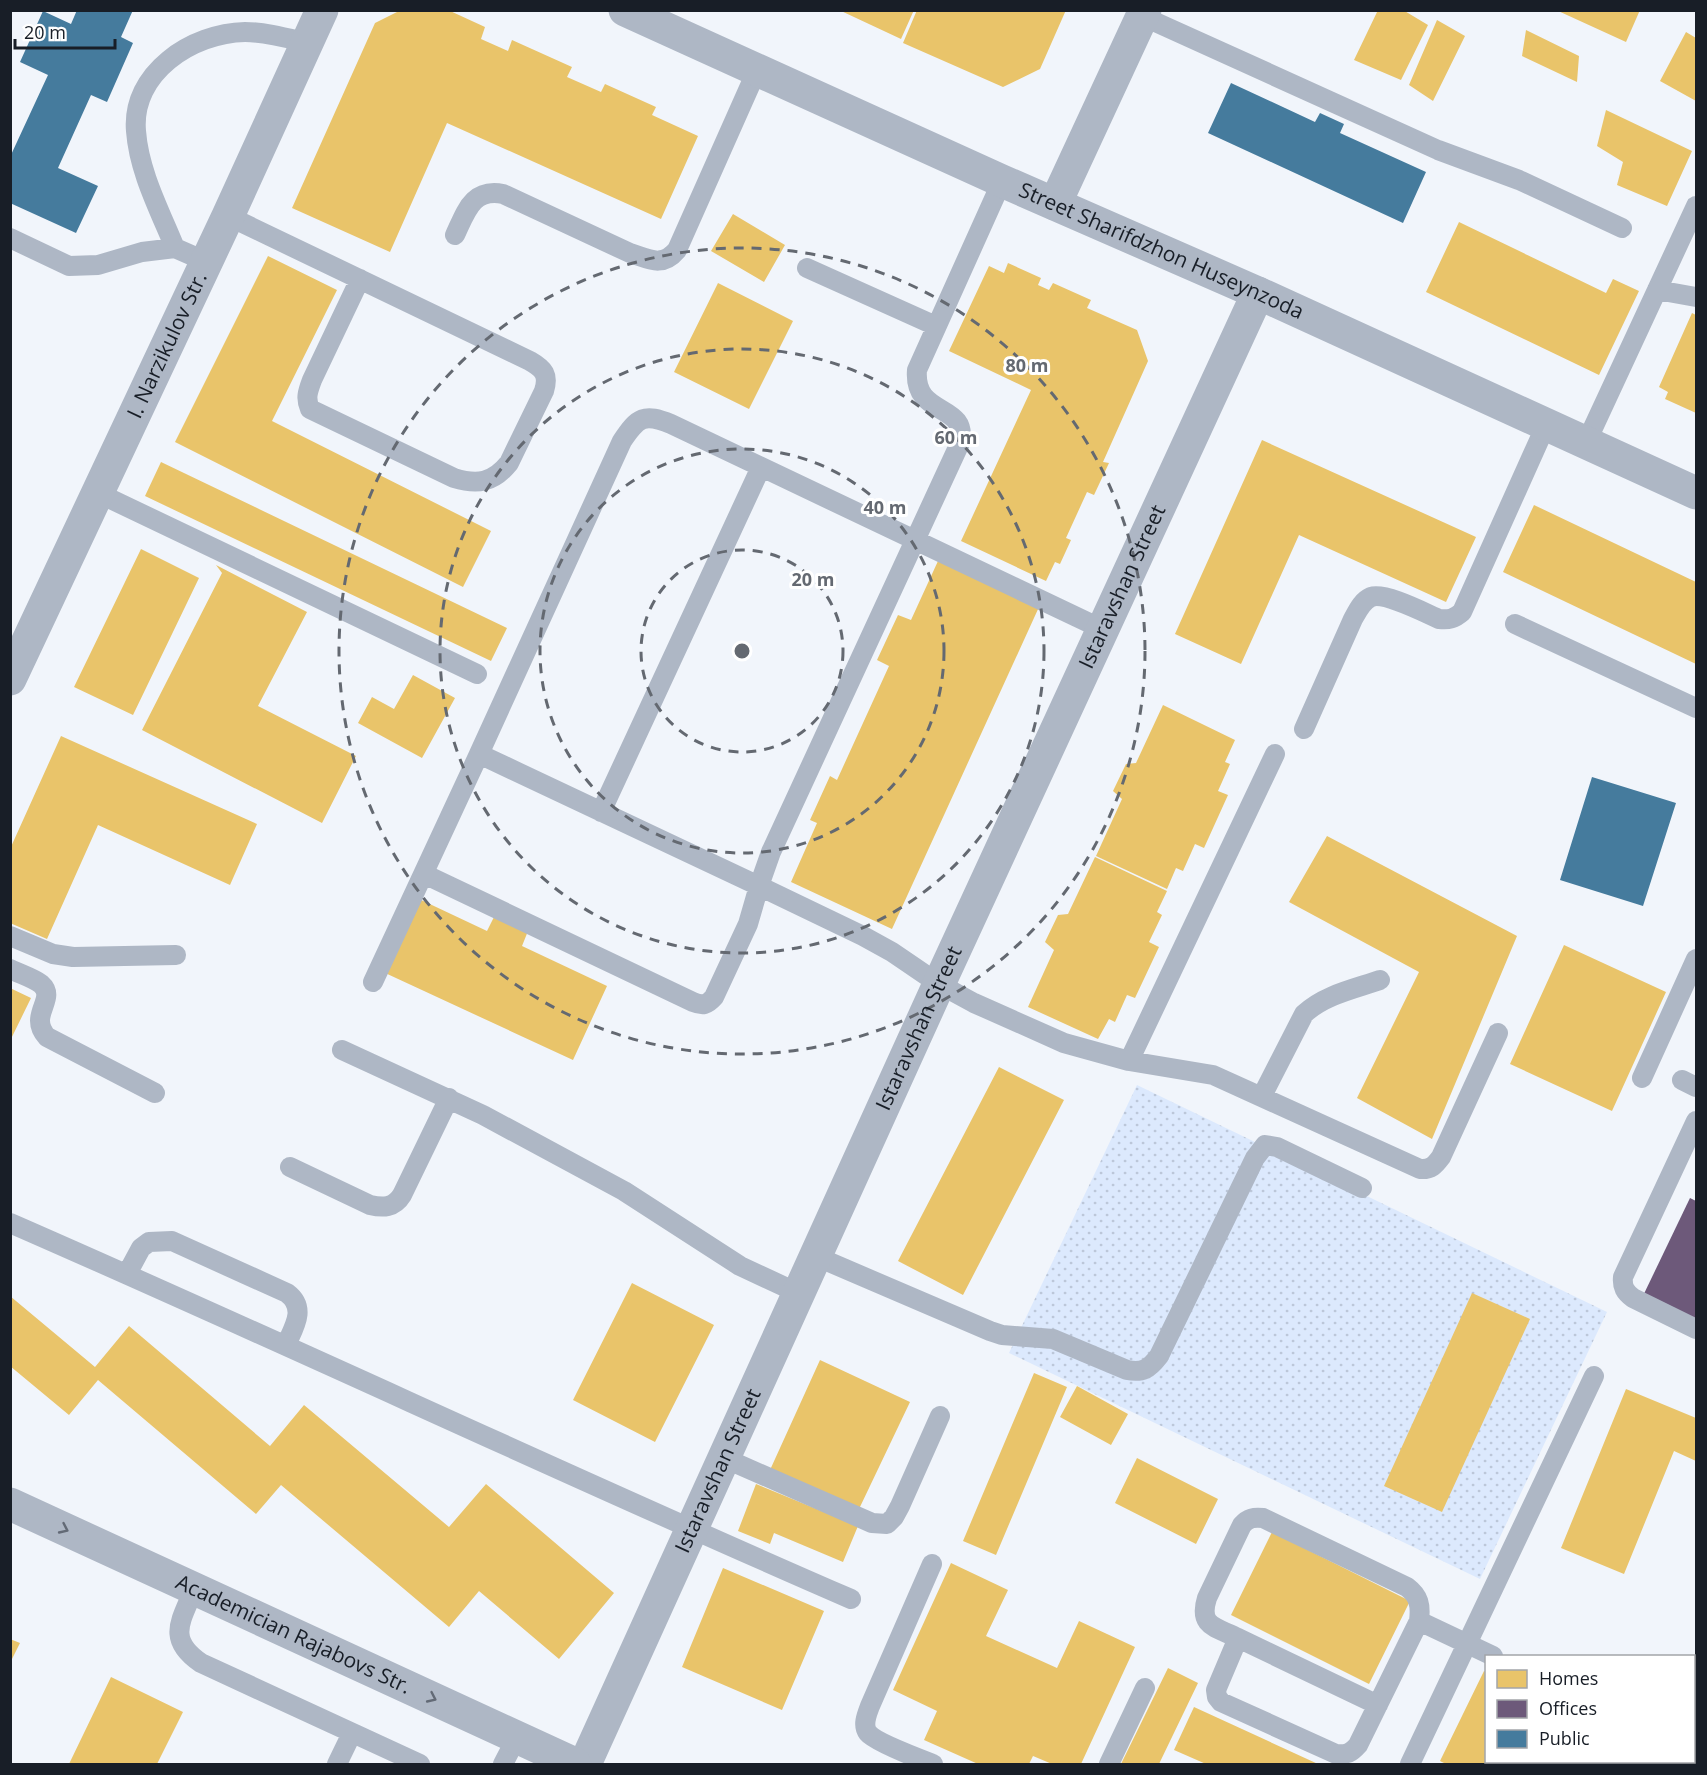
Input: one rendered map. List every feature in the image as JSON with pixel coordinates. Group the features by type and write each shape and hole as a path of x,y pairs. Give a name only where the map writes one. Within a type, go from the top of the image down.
{"street":[{"name":"I. Narzikulov Str.","path":"10,679 207,262 322,10"},
{"name":"Street Sharifdzhon Huseynzoda","path":"625,10 1258,293 1696,493"},
{"path":"1055,204 1143,13"},
{"name":"Istaravshan Street","path":"585,1764 939,984 1258,293"},
{"name":"Academician Rajabovs Str.","path":"10,1504 194,1589 510,1751 575,1764"}],"lane":[{"path":"1143,13 1438,150 1519,180 1622,228"},
{"path":"175,248 144,170 137,140 136,113 147,85 168,61 200,42 217,36 247,32 265,33 308,43"},
{"path":"455,235 469,204 479,196 490,192 502,194 630,253 650,260 661,261 670,257 676,250 757,70"},
{"path":"424,874 702,1005 709,1003 714,997 748,924 771,852 960,443 962,431 959,423 927,401 920,393 916,382 917,370 1002,180"},
{"path":"1586,443 1696,206"},
{"path":"228,216 360,279 530,361 540,367 546,374 547,382 544,391 509,463 502,471 481,482 468,482 454,478 310,409 307,403 307,393 360,279"},
{"path":"10,237 69,266 98,265 142,252 175,248 207,262"},
{"path":"807,268 936,326"},
{"path":"1657,290 1696,297"},
{"path":"373,982 622,441 638,420 658,419 1102,629"},
{"path":"1304,729 1353,619 1362,604 1370,597 1384,597 1439,619 1447,620 1456,617 1461,612 1546,425"},
{"path":"601,812 761,467"},
{"path":"98,494 477,674"},
{"path":"1515,624 1696,708"},
{"path":"479,754 863,936 892,952 939,984 998,1015 1064,1043 1129,1061 1213,1075 1412,1167 1427,1170 1434,1166 1441,1157 1498,1033"},
{"path":"1129,1061 1275,754"},
{"path":"10,936 53,954 73,957 176,955"},
{"path":"1642,1078 1696,960"},
{"path":"10,969 34,980 45,990 47,996 39,1023 41,1030 48,1037 57,1044 155,1094"},
{"path":"1262,1096 1304,1014 1324,1000 1380,980"},
{"path":"342,1050 449,1098 624,1191 740,1266 798,1293"},
{"path":"290,1167 370,1205 381,1207 398,1203 449,1098"},
{"path":"1696,1120 1623,1277 1622,1284 1627,1294 1633,1298 1696,1329"},
{"path":"815,1256 990,1331 1002,1335 1059,1341 1137,1372 1151,1367 1159,1356 1255,1158 1265,1145 1277,1147 1362,1188"},
{"path":"10,1223 286,1345 691,1530 851,1599"},
{"path":"127,1274 141,1248 149,1242 172,1241 287,1293 295,1299 298,1308 296,1322 286,1345"},
{"path":"1410,1764 1594,1376"},
{"path":"724,1458 872,1523 887,1524 900,1506 940,1416"},
{"path":"1238,1638 1216,1690 1217,1697 1229,1707 1326,1750 1346,1755 1353,1752 1358,1745 1378,1705 1419,1621 1420,1605 1414,1592 1407,1587 1269,1520 1254,1517 1246,1520 1242,1525 1207,1598 1203,1610 1204,1618 1207,1622 1238,1638 1378,1705"},
{"path":"932,1563 870,1706 866,1727 873,1737 933,1764"},
{"path":"194,1589 180,1621 181,1644 187,1654 201,1663 420,1764"},
{"path":"1419,1621 1491,1655"},
{"path":"1109,1764 1145,1688"},
{"path":"337,1764 352,1733"}],"shaded area":[{"path":"1137,1085 1607,1312 1480,1579 1009,1353"}],"building: Homes":[{"path":"401,10 448,10 485,27 481,39 508,51 512,40 572,67 567,77 601,92 605,84 656,107 652,115 698,136 661,219 447,123 390,252 292,208 375,23"},
{"path":"839,10 914,10 901,39"},
{"path":"917,10 1066,10 1040,69 1003,87 903,43"},
{"path":"1378,10 1403,10 1428,25 1401,80 1354,60"},
{"path":"1556,10 1640,10 1626,42"},
{"path":"1437,20 1465,36 1433,101 1409,85"},
{"path":"1526,30 1579,56 1577,82 1522,56"},
{"path":"1686,32 1696,38 1696,101 1660,81"},
{"path":"1606,110 1692,151 1667,206 1617,185 1623,162 1597,146"},
{"path":"733,214 785,245 764,282 711,251"},
{"path":"1459,222 1606,293 1613,279 1639,291 1599,375 1426,292"},
{"path":"268,256 337,290 272,421 491,531 463,587 175,442"},
{"path":"1008,263 1041,278 1038,285 1049,290 1053,283 1091,300 1087,308 1137,330 1148,361 1103,462 1109,463 1094,495 1087,492 1066,538 1071,540 1060,564 1055,562 1046,581 961,541 1031,390 949,351 989,266 1004,273"},
{"path":"718,283 793,321 749,409 674,372"},
{"path":"1692,313 1696,315 1696,413 1665,399 1668,392 1659,387"},
{"path":"1262,440 1476,537 1446,602 1299,535 1241,664 1175,634"},
{"path":"161,462 507,628 491,661 145,496"},
{"path":"1534,505 1696,582 1696,664 1503,572"},
{"path":"141,549 199,578 133,715 74,687"},
{"path":"938,561 1039,607 892,929 791,882 817,823 810,820 830,776 837,780 889,666 877,660 898,615 911,620"},
{"path":"216,565 307,612 258,706 356,756 322,823 142,730 222,573"},
{"path":"413,675 455,698 422,758 358,723 372,697 394,709"},
{"path":"1163,705 1235,740 1225,762 1230,764 1218,791 1228,795 1204,848 1195,844 1183,871 1176,868 1167,889 1096,856 1122,799 1113,791 1126,764 1136,763"},
{"path":"61,736 257,824 230,885 98,825 47,939 10,923 10,849"},
{"path":"1327,836 1517,936 1432,1139 1357,1098 1419,972 1289,902"},
{"path":"1095,857 1167,891 1157,912 1162,915 1149,942 1159,947 1135,998 1127,995 1115,1022 1109,1019 1098,1039 1028,1007 1054,950 1045,942 1058,915 1068,914"},
{"path":"417,898 487,931 497,911 530,926 522,946 607,986 573,1060 383,972"},
{"path":"1564,945 1666,992 1612,1111 1510,1064"},
{"path":"10,988 31,998 10,1041"},
{"path":"999,1067 1064,1100 963,1295 898,1261"},
{"path":"632,1283 714,1325 655,1442 573,1400"},
{"path":"1472,1293 1530,1319 1442,1512 1384,1486"},
{"path":"10,1296 95,1367 129,1326 270,1446 304,1405 449,1527 486,1484 614,1593 559,1659 479,1591 449,1627 281,1485 256,1514 98,1380 69,1415 10,1366"},
{"path":"820,1360 910,1402 859,1509 770,1470"},
{"path":"1034,1373 1067,1387 996,1555 963,1541"},
{"path":"1077,1386 1128,1414 1111,1445 1060,1417"},
{"path":"1626,1389 1696,1418 1696,1461 1674,1451 1624,1574 1561,1548"},
{"path":"1137,1458 1218,1499 1196,1544 1115,1503"},
{"path":"756,1484 858,1526 843,1562 774,1533 770,1544 738,1531"},
{"path":"1272,1532 1410,1601 1369,1684 1231,1615"},
{"path":"951,1563 1008,1590 986,1636 1057,1668 1079,1621 1135,1647 1081,1764 1052,1764 1033,1756 1029,1764 978,1764 924,1740 937,1711 893,1690"},
{"path":"723,1568 824,1611 782,1710 682,1667"},
{"path":"10,1639 20,1643 10,1663"},
{"path":"1168,1668 1198,1683 1159,1764 1121,1764"},
{"path":"1484,1671 1485,1763 1532,1763 1446,1764 1440,1761"},
{"path":"111,1677 183,1712 157,1764 69,1764"},
{"path":"1194,1707 1318,1764 1206,1764 1174,1750"}],"building: Offices":[{"path":"1690,1198 1696,1201 1696,1327 1641,1300"}],"building: Public":[{"path":"77,10 133,10 121,37 133,43 107,102 91,95 58,168 98,186 76,233 10,203 10,157 48,75 20,62 43,11 71,24"},
{"path":"1231,83 1315,122 1320,113 1344,124 1340,133 1426,172 1403,223 1208,133"},
{"path":"1592,777 1676,803 1643,906 1560,880"}]}
